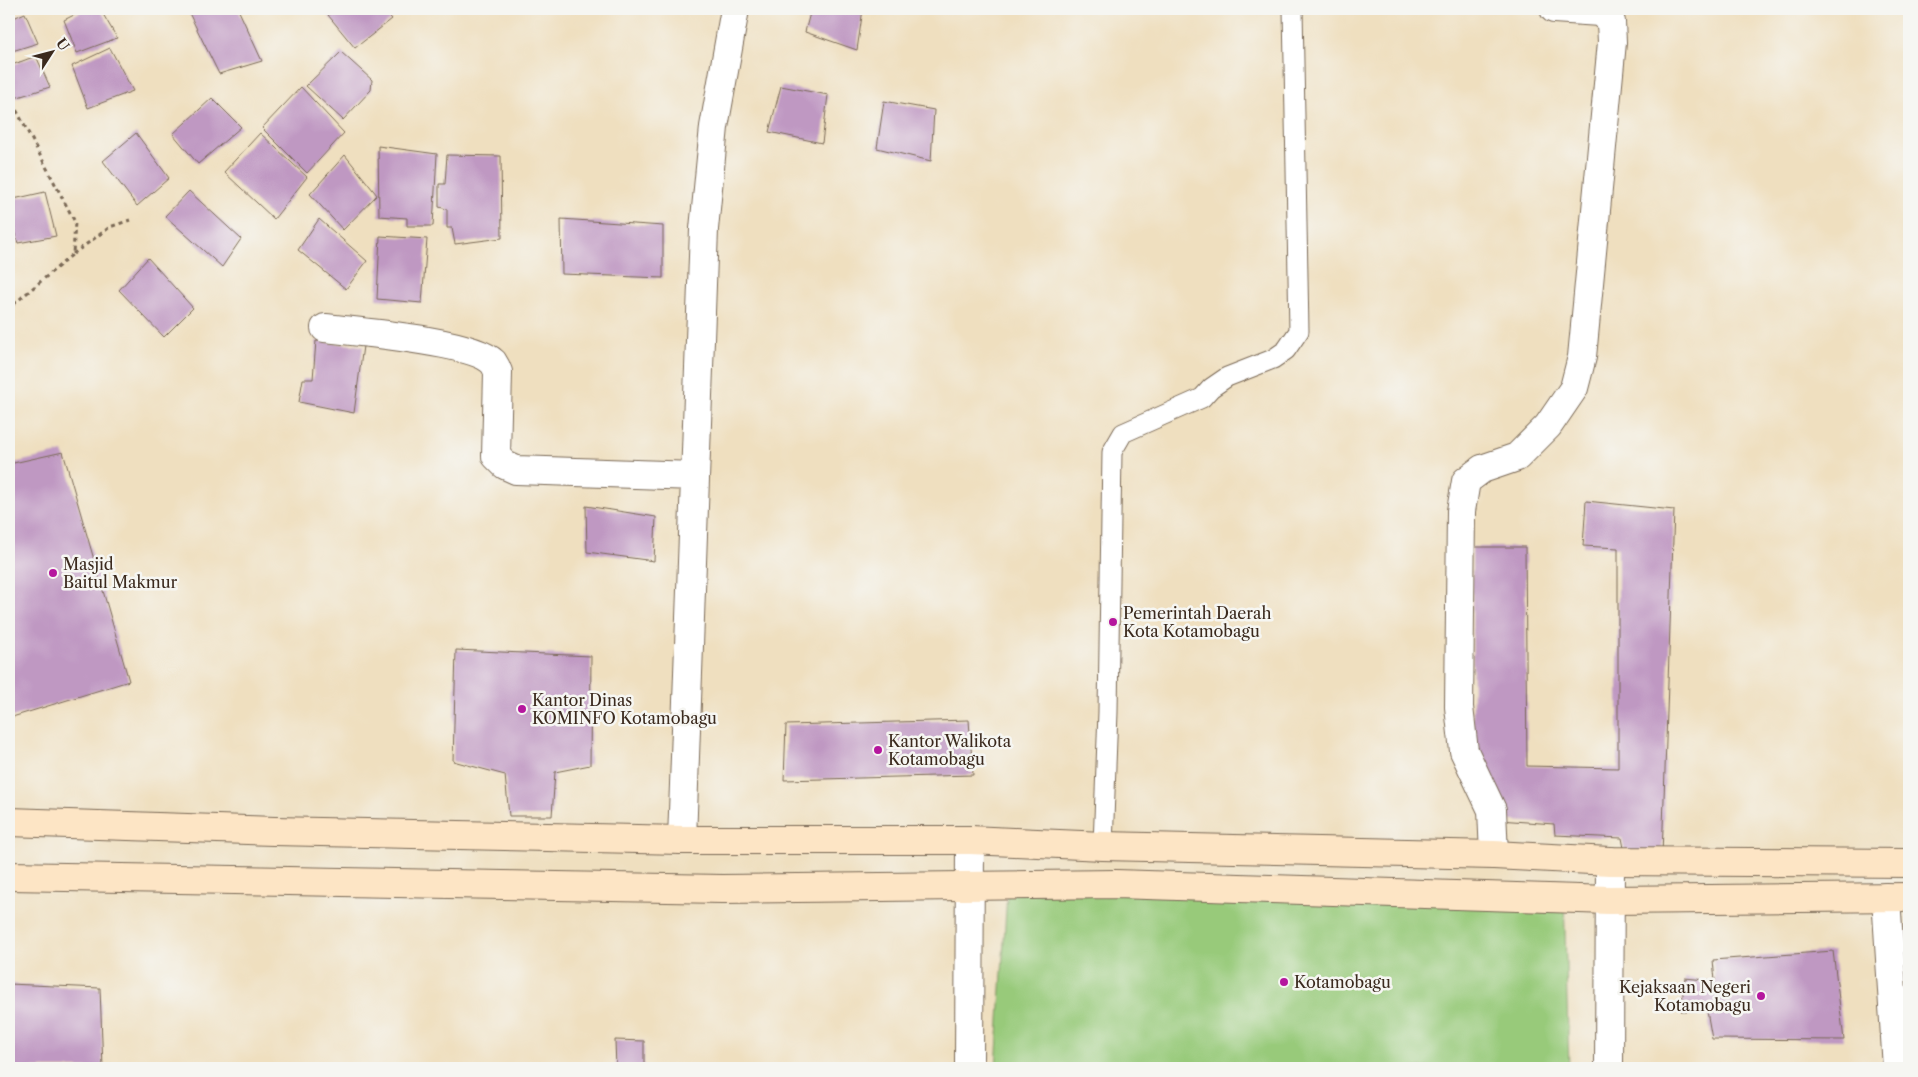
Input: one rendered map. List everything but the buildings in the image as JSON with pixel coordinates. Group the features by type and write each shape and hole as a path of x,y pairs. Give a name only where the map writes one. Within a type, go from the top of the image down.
{"main road":[{"path":"9,822 274,831 682,840 970,840 1103,846 1494,856 1610,861 1909,863"},
{"path":"9,876 722,889 1116,884 1609,900 1898,897"}],"street":[{"path":"682,840 704,228 714,127 735,9"},
{"path":"1494,856 1492,810 1464,751 1459,707 1461,512 1466,481 1482,469 1517,457 1548,426 1574,388 1582,357 1612,42 1611,22 1600,12 1554,9"},
{"path":"325,328 447,344 482,355 494,363 498,372 496,456 505,465 516,470 695,476"},
{"path":"969,1068 970,840"},
{"path":"1609,1068 1610,861"},
{"path":"1897,1068 1898,897"}],"lane":[{"path":"1103,846 1108,712 1112,452 1123,433 1202,398 1211,388 1228,377 1272,359 1286,350 1299,331 1293,9"}],"path":[{"path":"9,96 75,222 73,254"},
{"path":"9,300 14,304 73,254 110,228 130,220"}],"green space":[{"name":"Kotamobagu","path":"1007,893 1564,895 1569,1068 996,1068"}],"place":[{"name":"Masjid Baitul Makmur","path":"53,573"},
{"name":"Pemerintah Daerah Kota Kotamobagu","path":"1113,622"},
{"name":"Kantor Dinas KOMINFO Kotamobagu","path":"522,709"},
{"name":"Kantor Walikota Kotamobagu","path":"878,750"},
{"name":"Kotamobagu","path":"1284,982"},
{"name":"Kejaksaan Negeri Kotamobagu","path":"1761,996"}]}
